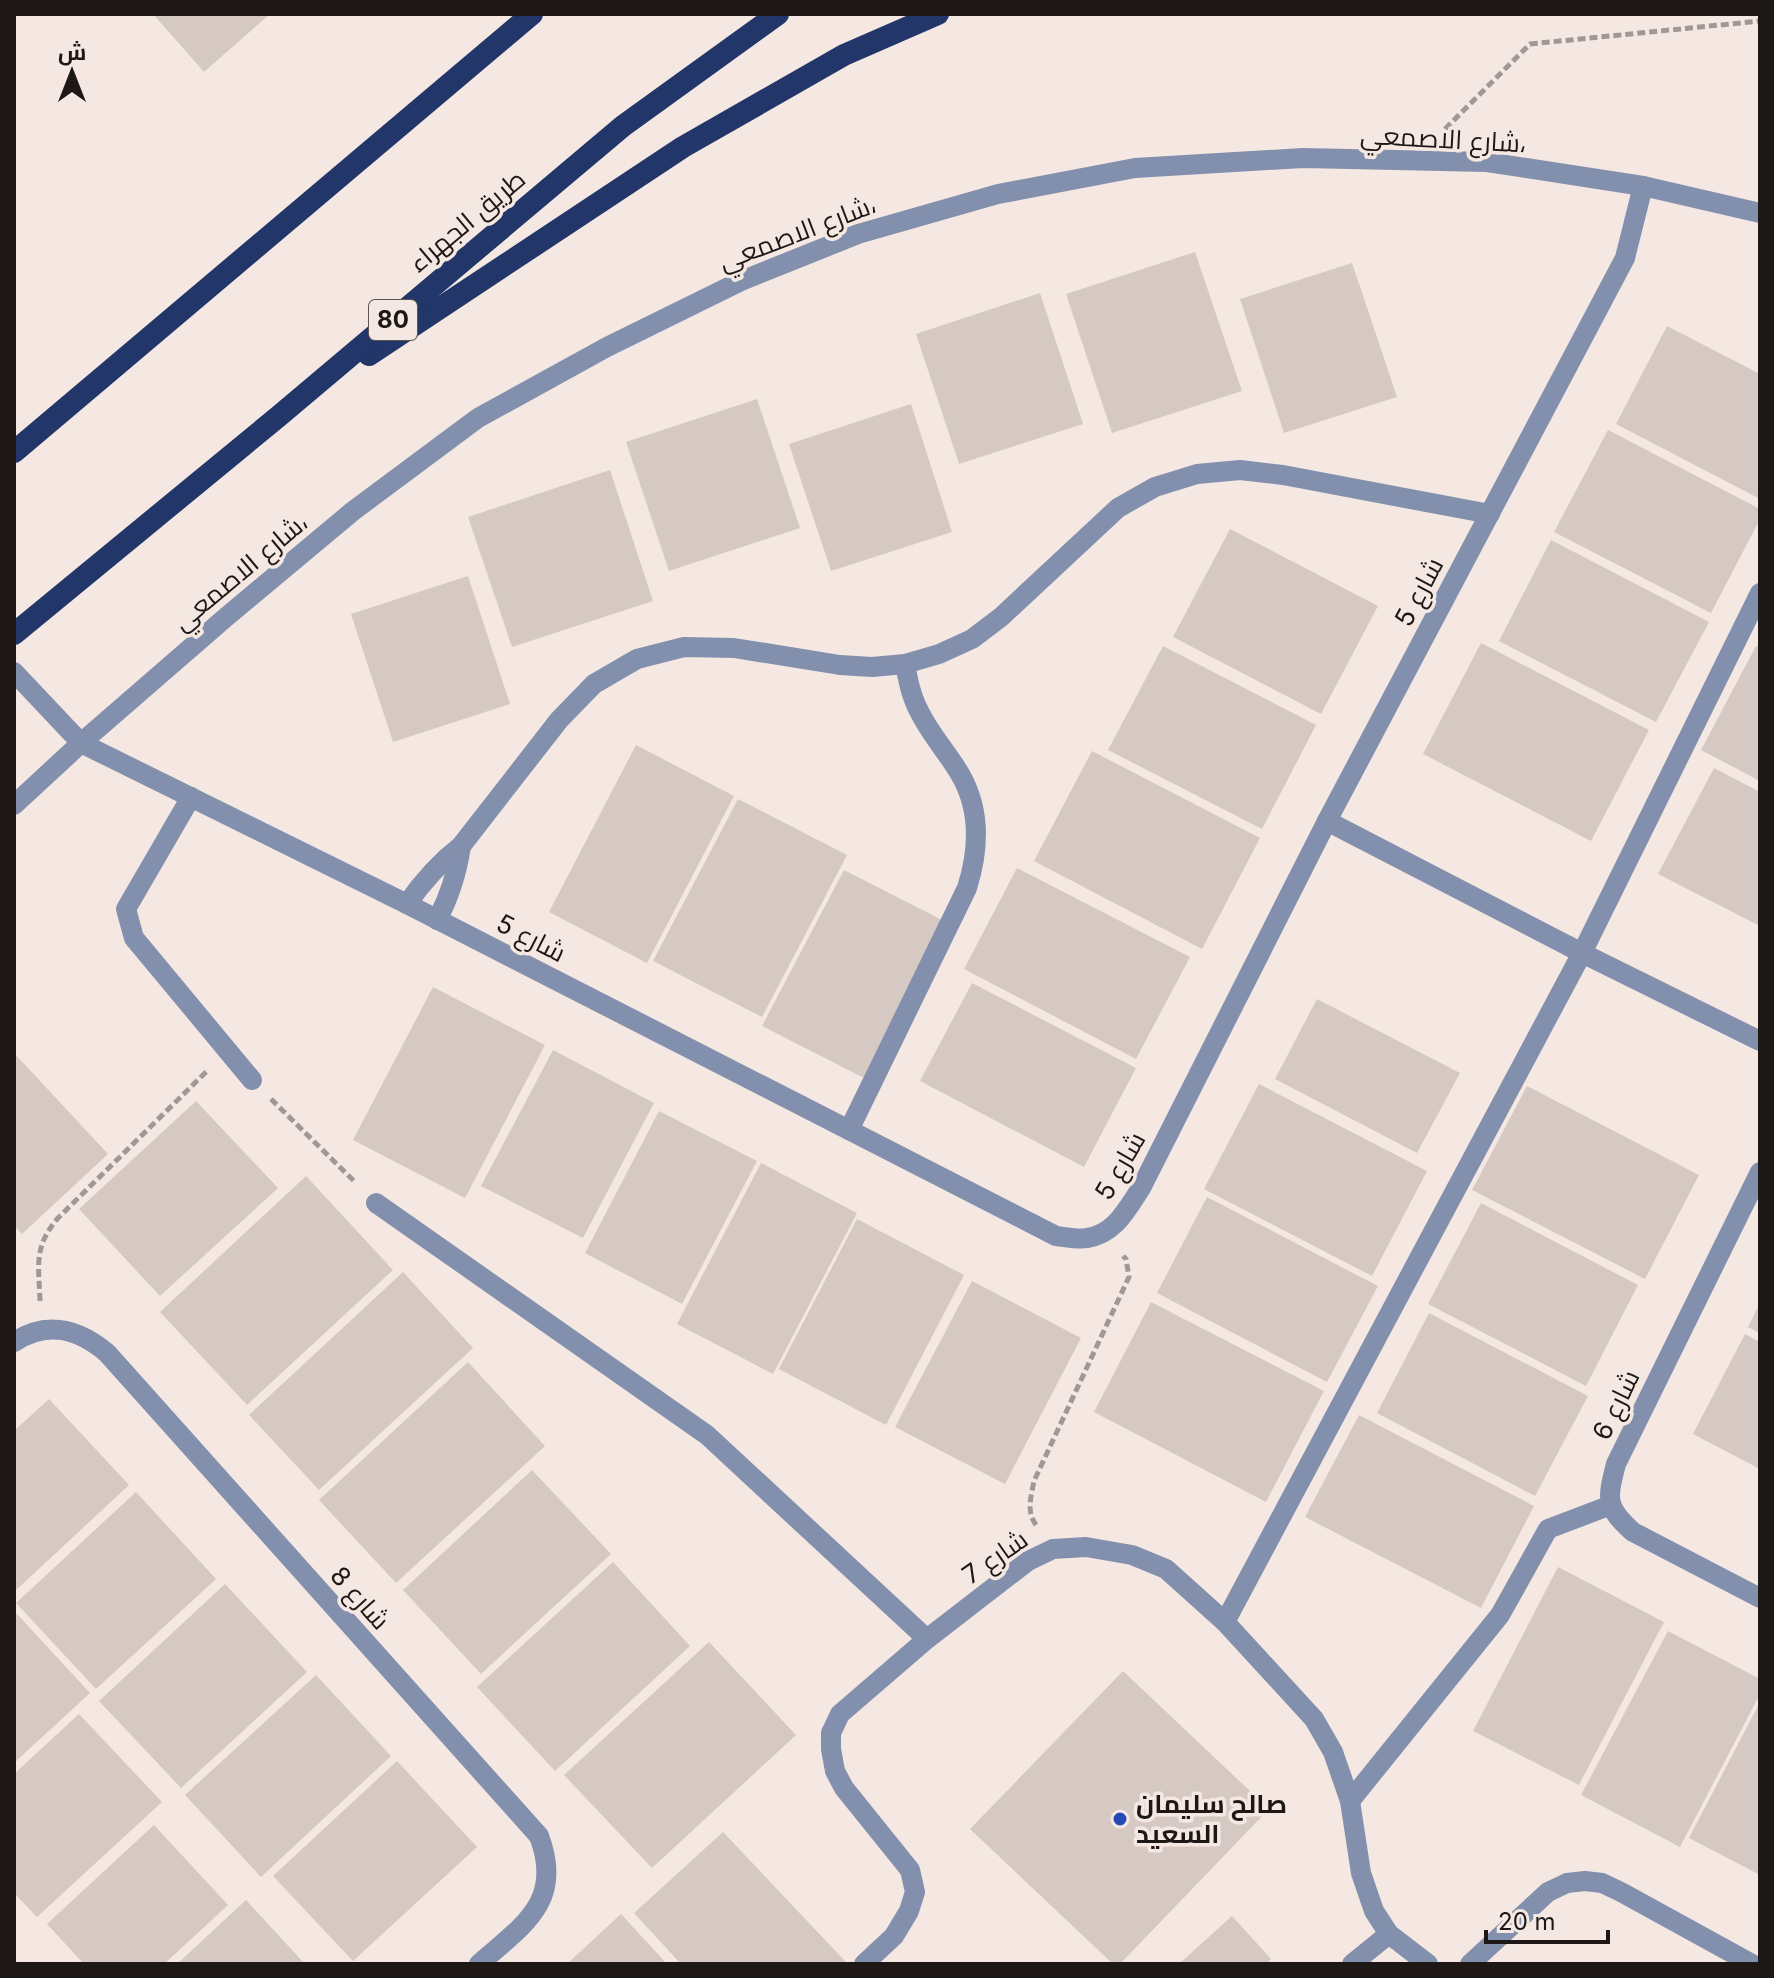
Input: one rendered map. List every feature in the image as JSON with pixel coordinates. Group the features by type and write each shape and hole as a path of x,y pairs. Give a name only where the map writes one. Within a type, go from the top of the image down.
{"highway":[{"path":"623,126 758,14"},
{"name":"طريق الجهراء","path":"14,634 623,126 778,14"},
{"path":"279,416 683,147 844,55 938,14"},
{"path":"14,452 529,18"}],"street":[{"name":"شارع الاصمعي،","path":"14,805 225,618 353,511 478,418 607,347 741,281 858,234 998,194 1135,168 1303,158 1487,162 1643,186 1760,213"},
{"name":"شارع 5","path":"81,743 407,904 1056,1236 1086,1239 1105,1233 1118,1221 1141,1188 1327,821 1625,258 1643,186"},
{"path":"407,904 440,862 461,846 559,720 594,684 637,659 684,647 734,648 872,667 905,664 939,654 972,639 1001,617 1118,508 1155,487 1197,474 1240,470 1283,475 1490,514"},
{"path":"1225,1622 1582,953 1760,593"},
{"path":"849,1130 967,888 977,842 976,819 970,796 961,775 918,711 909,688 905,664"},
{"path":"14,672 81,743"},
{"path":"191,797 126,909 134,938 252,1080"},
{"path":"1327,821 1760,1041"},
{"path":"437,920 449,897 461,846"},
{"name":"شارع 6","path":"1611,1505 1610,1491 1616,1464 1760,1172"},
{"path":"376,1203 707,1435 927,1639"},
{"name":"شارع 8","path":"41,1330 59,1329 77,1333 107,1353 539,1836 548,1873 545,1892 537,1909 524,1924 479,1964"},
{"path":"14,1342 41,1330"},
{"path":"1350,1801 1500,1615 1548,1529 1611,1505 1616,1516 1633,1532 1760,1598"},
{"name":"شارع 7","path":"864,1964 894,1936 914,1900 914,1882 910,1870 844,1788 835,1771 831,1733 840,1714 927,1639 1028,1561 1053,1549 1086,1547 1132,1555 1166,1569 1225,1622 1314,1719 1333,1752 1350,1801 1361,1873 1374,1911 1389,1934 1428,1964"},
{"path":"1478,1961 1548,1892 1567,1883 1585,1881 1602,1883 1621,1892 1752,1964"},
{"path":"1352,1964 1389,1934"}],"path":[{"path":"1412,161 1530,44 1760,21"},
{"path":"41,1330 39,1254 46,1232 228,1050"},
{"path":"252,1080 376,1203"},
{"path":"1053,1549 1031,1518 1029,1507 1034,1481 1129,1277 1126,1259 1105,1233"}],"building":[{"path":"153,14 270,14 204,72"},
{"path":"1195,252 1242,391 1112,433 1066,294"},
{"path":"1352,263 1397,397 1284,433 1240,299"},
{"path":"1040,293 1083,424 959,464 916,334"},
{"path":"1667,326 1760,374 1760,499 1616,424"},
{"path":"757,399 800,528 669,571 626,442"},
{"path":"911,404 952,532 831,571 789,444"},
{"path":"1608,430 1760,509 1760,519 1711,613 1554,532"},
{"path":"610,470 653,601 512,647 468,517"},
{"path":"1230,529 1378,606 1321,714 1173,637"},
{"path":"1551,540 1709,622 1656,722 1499,641"},
{"path":"468,576 510,704 393,742 351,614"},
{"path":"1481,643 1649,730 1591,841 1423,754"},
{"path":"1163,646 1316,725 1262,829 1108,750"},
{"path":"1756,646 1760,648 1760,781 1701,750"},
{"path":"636,745 734,796 647,963 549,912"},
{"path":"1092,751 1260,838 1202,949 1034,861"},
{"path":"1714,768 1760,792 1760,926 1658,874"},
{"path":"738,799 847,855 762,1017 653,961"},
{"path":"1017,868 1190,957 1136,1059 964,969"},
{"path":"844,870 950,924 868,1080 762,1026"},
{"path":"972,983 1136,1068 1084,1167 920,1081"},
{"path":"433,987 545,1045 465,1198 353,1140"},
{"path":"1317,999 1460,1073 1417,1153 1275,1079"},
{"path":"553,1050 654,1103 583,1238 481,1186"},
{"path":"14,1053 108,1154 22,1234 14,1226"},
{"path":"1259,1084 1427,1171 1372,1276 1204,1189"},
{"path":"1527,1086 1699,1175 1645,1279 1472,1190"},
{"path":"196,1101 278,1188 160,1296 79,1209"},
{"path":"659,1111 757,1161 682,1304 585,1253"},
{"path":"761,1163 857,1213 773,1374 677,1324"},
{"path":"306,1176 393,1270 247,1405 160,1312"},
{"path":"1207,1197 1378,1286 1327,1382 1157,1293"},
{"path":"1481,1203 1638,1285 1586,1386 1428,1304"},
{"path":"857,1219 964,1275 886,1425 779,1369"},
{"path":"403,1272 473,1348 319,1490 249,1415"},
{"path":"972,1281 1081,1338 1005,1484 895,1427"},
{"path":"1151,1302 1324,1391 1266,1502 1094,1412"},
{"path":"1760,1303 1760,1333 1748,1327"},
{"path":"1429,1313 1588,1396 1535,1496 1377,1413"},
{"path":"1745,1334 1760,1342 1760,1469 1693,1434"},
{"path":"468,1362 545,1446 396,1583 319,1500"},
{"path":"49,1399 129,1485 14,1592 14,1431"},
{"path":"1359,1415 1534,1506 1481,1608 1305,1517"},
{"path":"532,1470 611,1554 481,1674 403,1590"},
{"path":"136,1492 216,1579 96,1689 16,1603"},
{"path":"613,1562 690,1646 555,1771 477,1687"},
{"path":"1558,1567 1664,1622 1579,1785 1473,1731"},
{"path":"225,1584 307,1672 181,1788 99,1701"},
{"path":"17,1614 90,1693 14,1763 14,1617"},
{"path":"1668,1631 1760,1679 1760,1694 1680,1847 1581,1795"},
{"path":"709,1642 796,1735 652,1868 564,1775"},
{"name":"صالح سليمان السعيد","path":"1123,1671 1269,1809 1120,1964 1113,1964 970,1829"},
{"path":"316,1675 391,1756 261,1877 185,1795"},
{"path":"1760,1702 1760,1875 1689,1838"},
{"path":"79,1714 162,1802 37,1917 14,1893 14,1774"},
{"path":"397,1761 477,1847 353,1961 273,1876"},
{"path":"154,1825 228,1905 164,1964 84,1964 47,1924"},
{"path":"723,1832 845,1961 842,1964 681,1964 634,1913"},
{"path":"246,1900 305,1964 177,1964"},
{"path":"621,1914 667,1964 567,1964"},
{"path":"1232,1916 1271,1959 1266,1964 1179,1964"}],"place":[{"name":"صالح سليمان السعيد","path":"1120,1819"}]}
